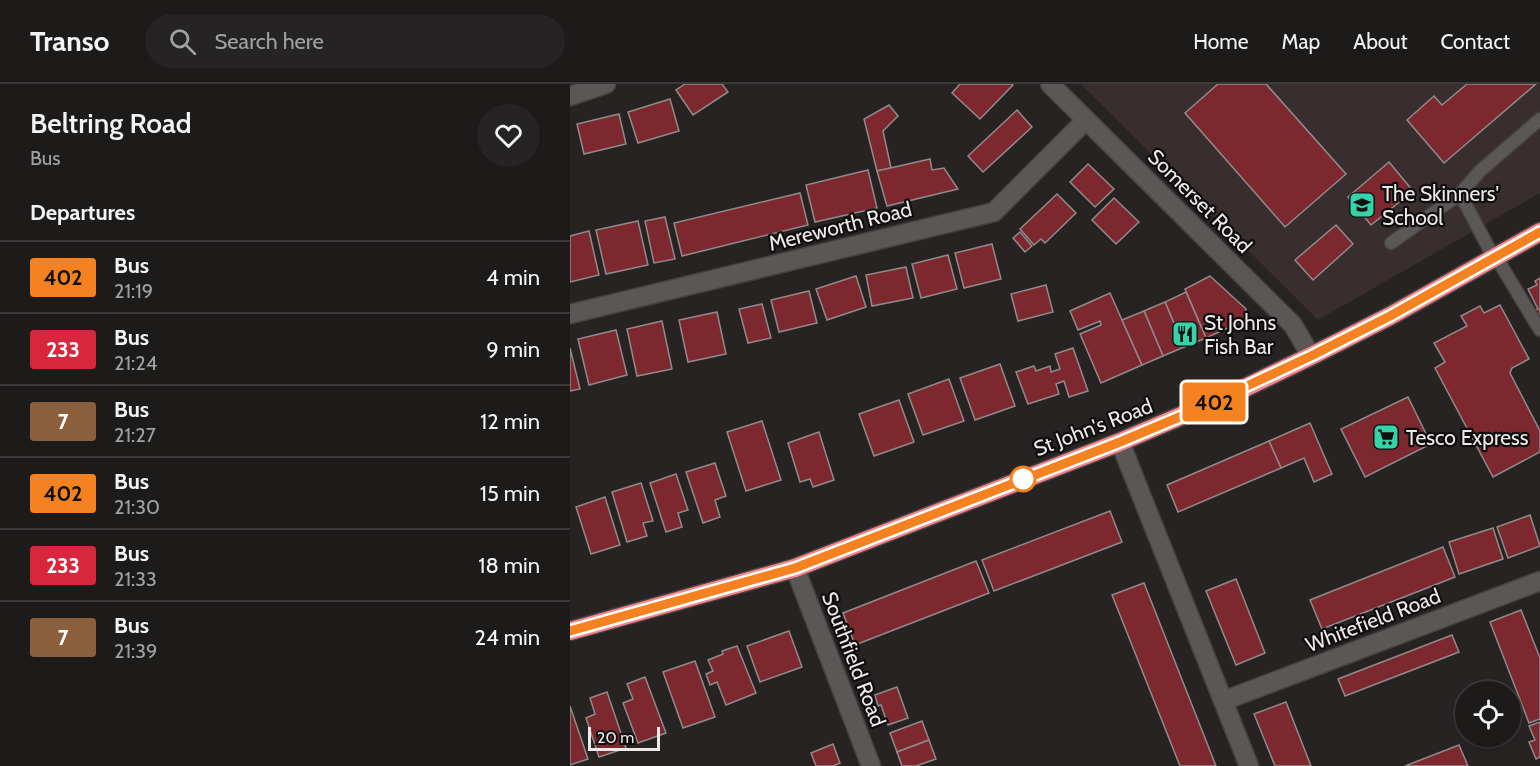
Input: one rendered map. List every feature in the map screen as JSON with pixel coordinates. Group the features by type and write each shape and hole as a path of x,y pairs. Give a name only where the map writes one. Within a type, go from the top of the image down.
{"highway":[{"name":"St John's Road","path":"570,631 795,568 1120,442 1196,410 1311,356 1390,316 1540,232"}],"street":[{"path":"570,96 606,84"},
{"name":"Somerset Road","path":"1050,84 1293,325 1311,356"},
{"name":"Mereworth Road","path":"570,314 993,212 1086,120"},
{"path":"1120,442 1249,766"},
{"name":"Southfield Road","path":"795,568 871,766"},
{"name":"Whitefield Road","path":"1223,701 1540,581"}],"lane":[{"path":"1391,243 1460,194 1480,171 1540,119"},
{"path":"1460,194 1540,330"}],"shaded area":[{"name":"The Skinners' School","path":"1081,84 1540,84 1540,193 1318,320"}],"building":[{"path":"685,84 722,84 728,92 693,115 676,90"},
{"path":"960,84 1013,85 980,119 952,93"},
{"path":"1218,84 1266,84 1346,174 1285,227 1185,113"},
{"path":"1467,84 1536,84 1444,163 1407,120 1434,96 1442,105"},
{"path":"670,99 679,131 638,143 628,112"},
{"path":"889,105 898,116 883,131 891,168 877,171 864,119"},
{"path":"1017,110 1032,127 983,172 968,156"},
{"path":"619,114 626,144 584,154 577,124"},
{"path":"930,159 932,170 944,168 958,189 887,206 877,171"},
{"path":"1389,162 1413,191 1371,225 1348,197"},
{"path":"1088,164 1114,189 1095,207 1070,182"},
{"path":"868,170 877,208 815,222 806,185"},
{"path":"800,193 808,225 682,256 674,223"},
{"path":"1057,194 1076,213 1045,243 1041,239 1034,245 1020,229"},
{"path":"1114,198 1139,222 1116,244 1092,220"},
{"path":"665,217 675,259 654,263 645,221"},
{"path":"638,221 648,265 606,274 596,230"},
{"path":"1336,225 1353,244 1313,280 1295,260"},
{"path":"589,231 599,275 570,282 570,236"},
{"path":"1020,232 1032,246 1025,252 1013,238"},
{"path":"992,244 1001,279 964,288 955,253"},
{"path":"948,255 957,289 921,298 912,264"},
{"path":"906,267 913,298 872,306 866,275"},
{"path":"856,276 866,307 827,320 816,289"},
{"path":"1210,276 1246,309 1243,321 1206,338 1185,289"},
{"path":"1540,278 1540,324 1533,311 1538,309 1528,289 1537,285 1535,281"},
{"path":"1046,285 1053,312 1018,321 1011,294"},
{"path":"809,291 817,323 779,332 771,300"},
{"path":"1186,292 1206,338 1184,347 1165,302"},
{"path":"1110,293 1142,365 1101,383 1080,334 1101,325 1100,321 1078,330 1070,311"},
{"path":"1165,302 1184,347 1163,356 1144,311"},
{"path":"762,304 771,338 748,343 739,309"},
{"path":"1500,305 1529,359 1512,368 1510,373 1540,431 1540,452 1493,477 1435,368 1445,362 1434,343 1467,326 1461,316 1480,306 1484,313"},
{"path":"1144,311 1163,356 1142,365 1122,320"},
{"path":"717,312 726,354 688,362 679,320"},
{"path":"662,321 672,369 637,376 627,329"},
{"path":"616,330 627,375 589,385 578,339"},
{"path":"570,348 580,389 570,391"},
{"path":"1073,348 1088,391 1069,397 1064,381 1056,384 1059,394 1028,404 1016,372 1034,366 1036,371 1050,366 1051,372 1060,369 1055,354"},
{"path":"1000,364 1015,406 975,420 960,378"},
{"path":"949,379 964,421 923,435 908,394"},
{"name":"Tesco Express","path":"1408,397 1431,444 1365,477 1341,429"},
{"path":"899,400 914,442 874,456 859,414"},
{"path":"762,421 781,480 746,491 727,432"},
{"path":"1310,423 1332,474 1314,482 1304,458 1281,468 1269,441"},
{"path":"819,432 834,480 813,487 810,479 800,482 788,443"},
{"path":"1269,441 1281,468 1178,512 1167,485"},
{"path":"715,463 726,496 715,500 720,517 703,523 686,472"},
{"path":"676,474 688,510 678,513 682,527 666,532 650,483"},
{"path":"641,483 653,521 643,523 647,536 627,542 612,492"},
{"path":"605,497 620,545 591,554 576,507"},
{"path":"1110,511 1122,542 994,591 982,560"},
{"path":"1530,515 1540,546 1508,558 1497,527"},
{"path":"1493,528 1503,559 1459,574 1449,542"},
{"path":"1443,547 1455,577 1322,629 1310,600"},
{"path":"976,561 989,593 855,645 843,613"},
{"path":"1236,579 1265,653 1236,665 1206,591"},
{"path":"1144,583 1216,766 1180,766 1112,595"},
{"path":"1521,610 1540,658 1540,719 1529,723 1521,702 1521,681 1513,681 1490,622"},
{"path":"789,631 802,667 760,682 747,646"},
{"path":"1452,635 1459,652 1345,696 1338,679"},
{"path":"737,646 756,693 726,705 717,682 710,685 706,674 713,671 708,660 723,654 722,651"},
{"path":"695,661 715,717 683,728 663,672"},
{"path":"645,677 666,733 638,743 623,703 633,699 627,684"},
{"path":"897,687 908,718 888,725 875,695"},
{"path":"607,692 626,748 599,757 586,718 595,714 590,698"},
{"path":"1286,702 1311,766 1275,766 1254,714"},
{"path":"570,706 588,759 570,765"},
{"path":"922,721 929,740 897,752 890,733"},
{"path":"1540,722 1540,757 1536,759 1529,742 1535,740 1529,726"},
{"path":"929,740 936,759 916,766 902,766 897,752"},
{"path":"833,744 840,763 833,766 816,766 811,753"},
{"path":"1455,747 1460,747 1468,766 1405,766"}],"bus line":[{"name":"402","path":"570,631 795,568 1120,442 1230,395 1311,356 1390,316 1540,232"}],"place":[{"name":"The Skinners' School","path":"1362,205"},
{"name":"St Johns Fish Bar","path":"1185,334"},
{"name":"Tesco Express","path":"1386,437"}]}
